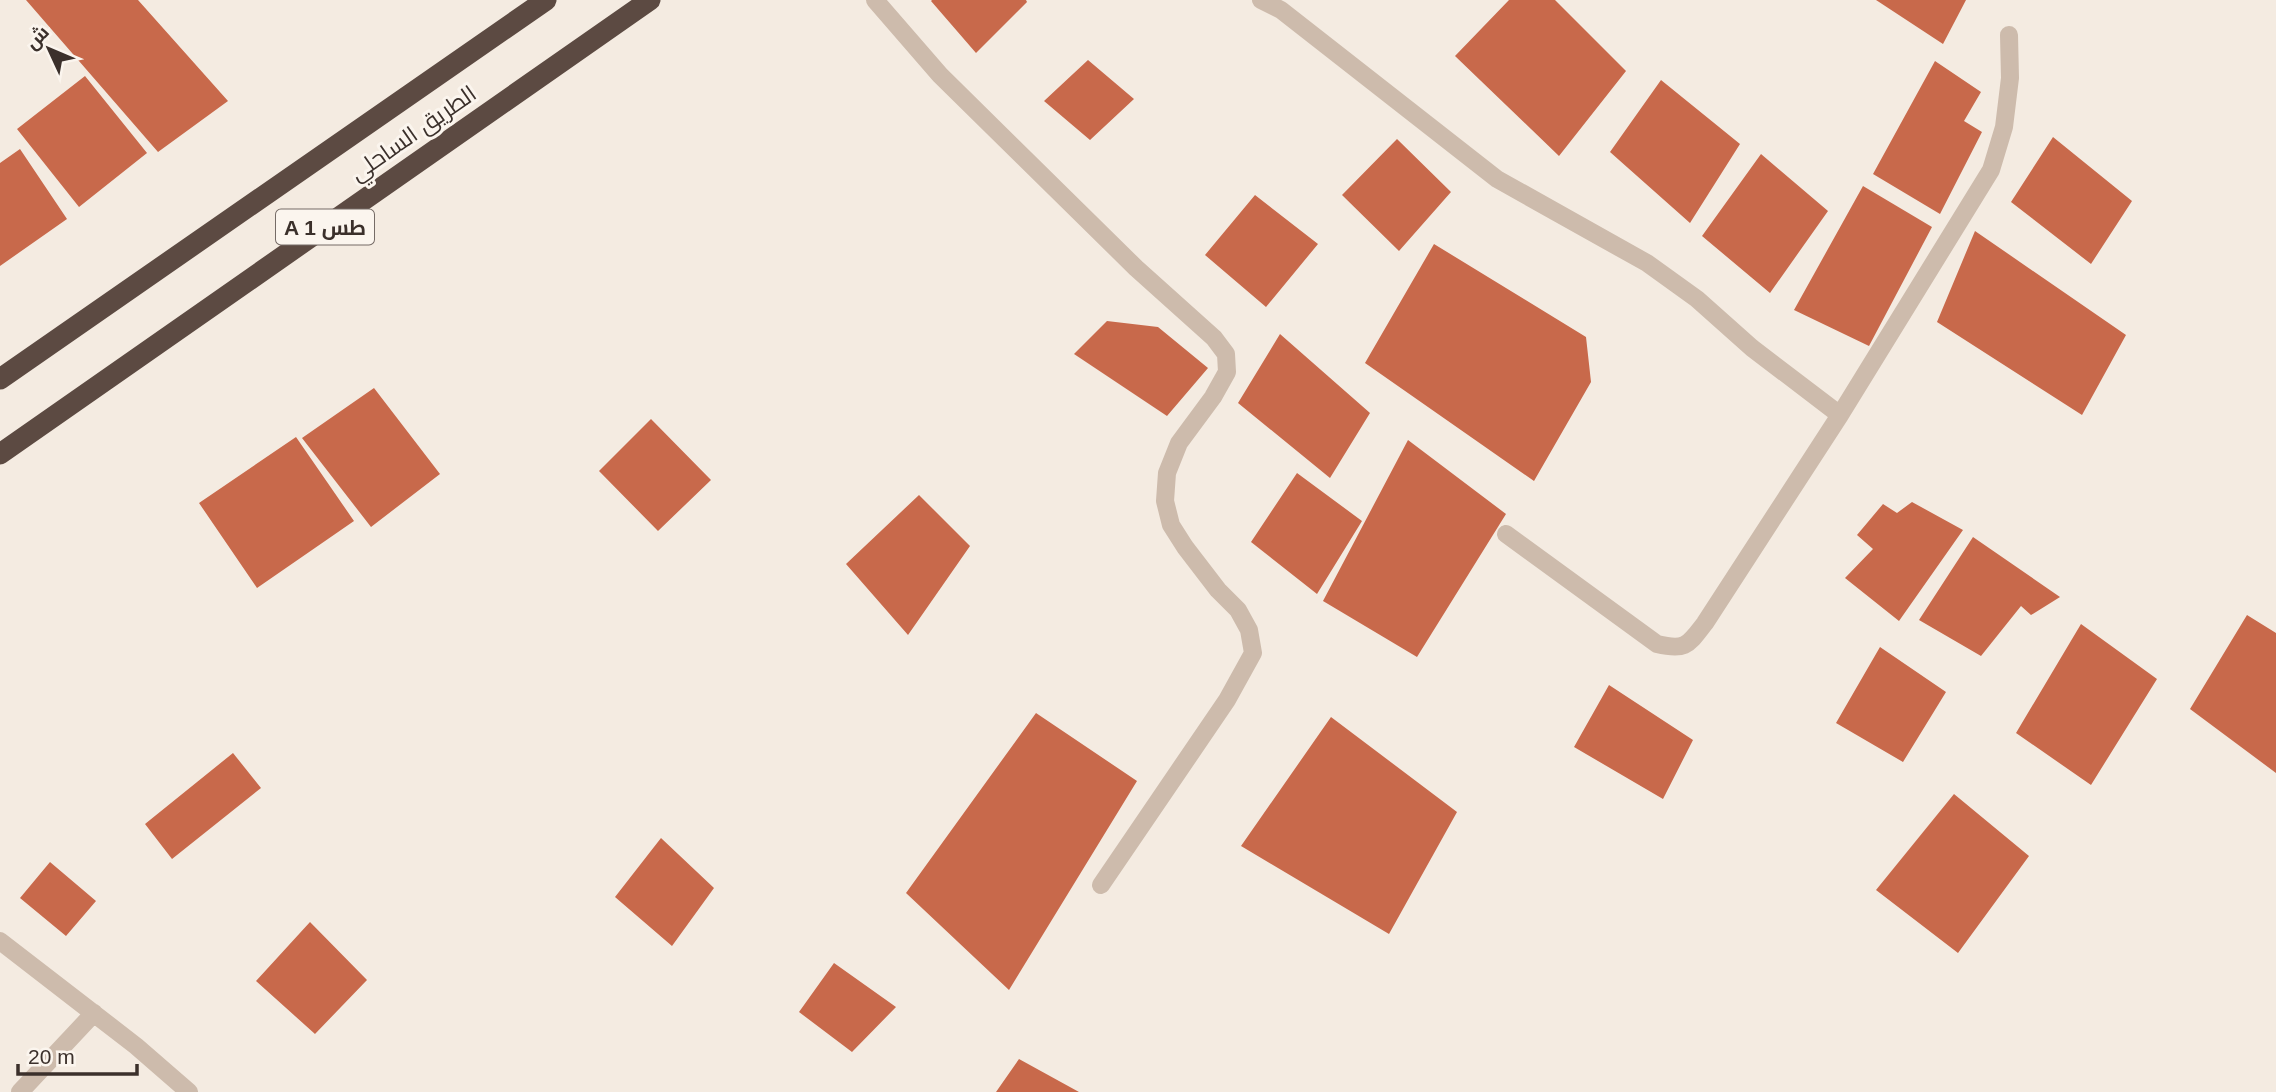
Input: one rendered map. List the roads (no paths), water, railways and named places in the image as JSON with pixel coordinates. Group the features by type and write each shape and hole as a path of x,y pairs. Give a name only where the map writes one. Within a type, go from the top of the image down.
{"highway":[{"name":"الطريق الساحلي","path":"0,379 546,0"},
{"name":"الطريق الساحلي","path":"0,454 650,0"}],"street":[{"path":"874,0 940,75 1136,268 1214,338 1226,354 1227,372 1213,397 1179,443 1167,473 1165,501 1171,525 1185,547 1218,590 1238,610 1250,630 1253,653 1227,700 1101,885"},
{"path":"1261,0 1281,10 1497,179 1647,263 1697,299 1752,348 1840,415"},
{"path":"1506,534 1657,644 1674,648 1688,645 1840,415 1991,170 2004,127 2010,78 2009,35"},
{"path":"0,940 136,1046 189,1092"},
{"path":"20,1092 94,1013"}]}
